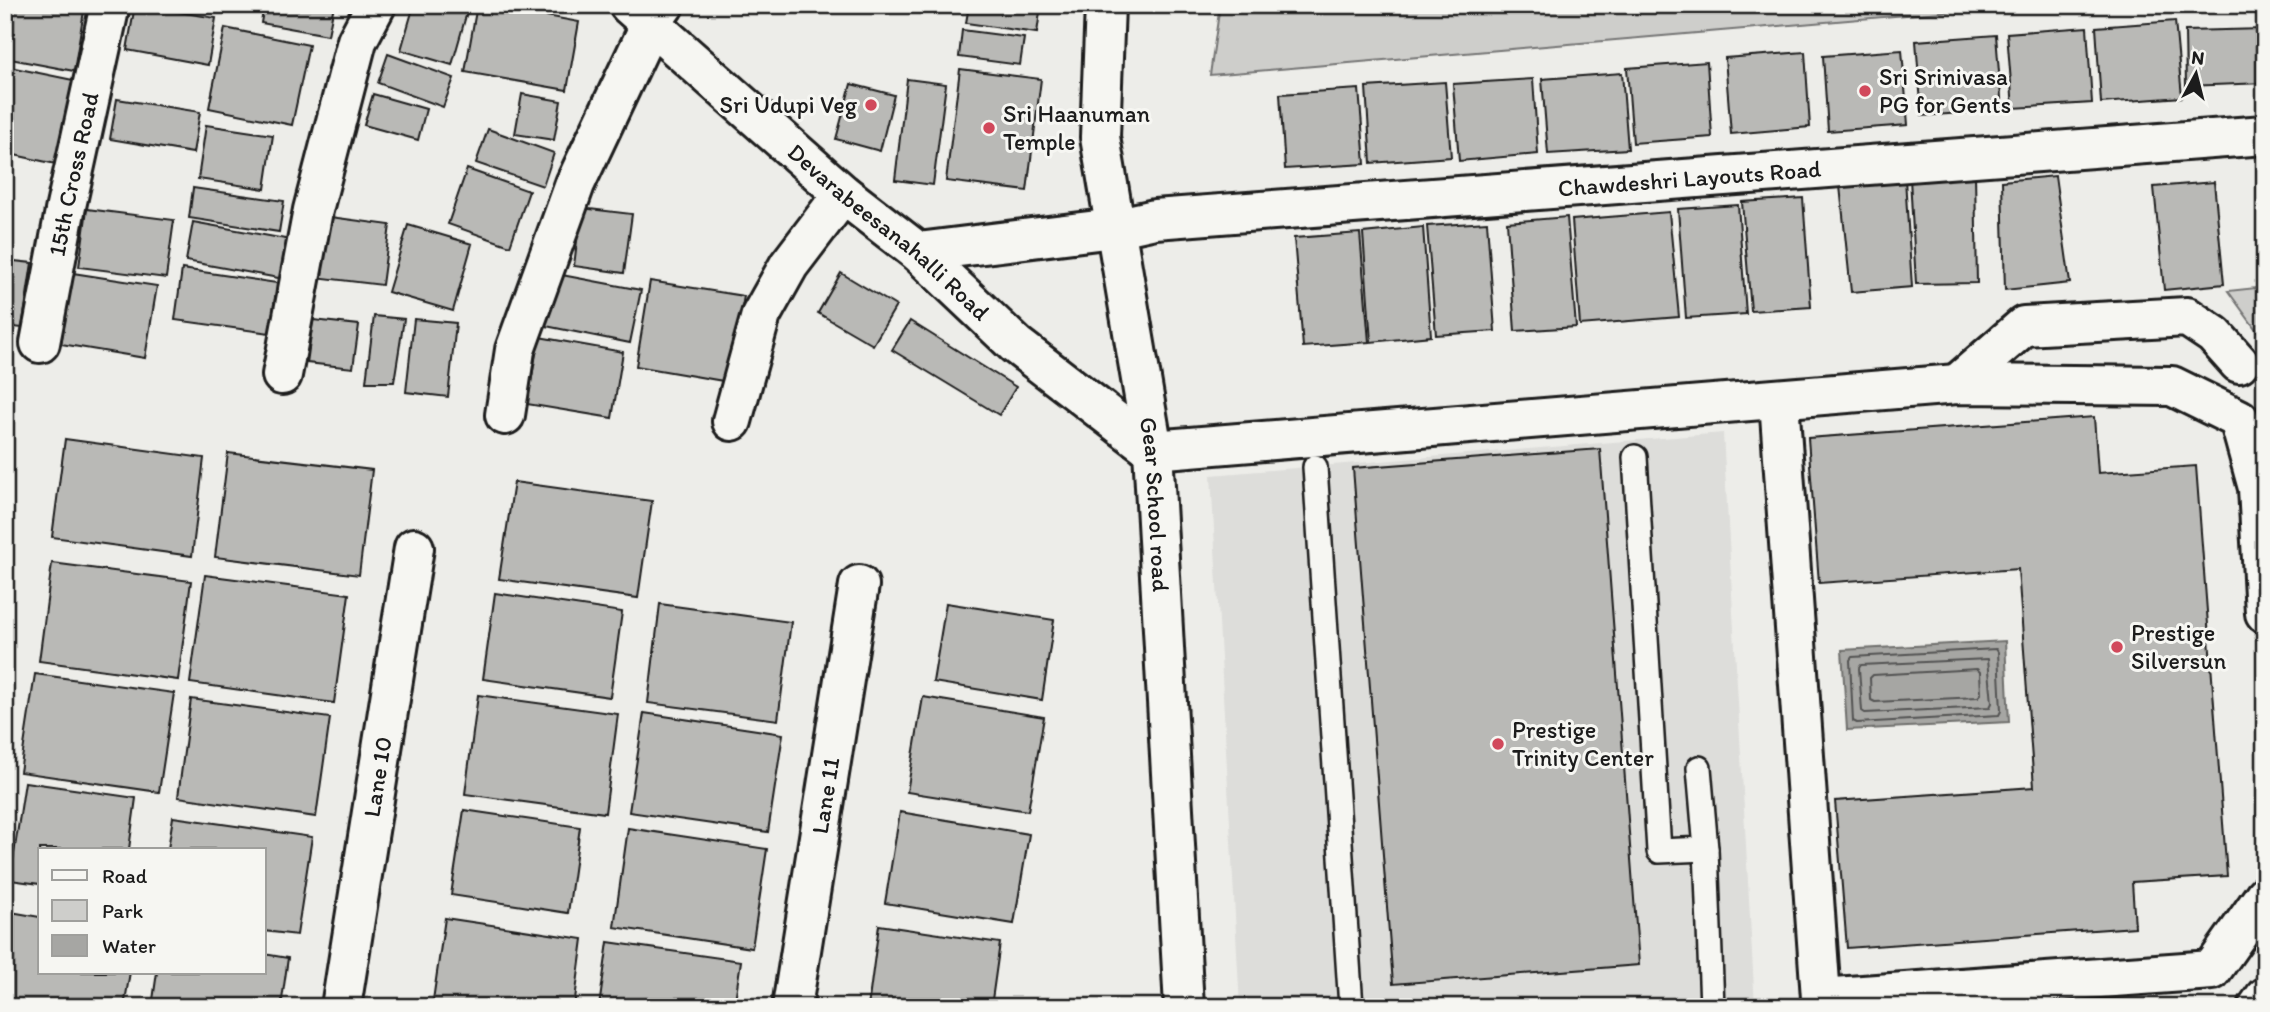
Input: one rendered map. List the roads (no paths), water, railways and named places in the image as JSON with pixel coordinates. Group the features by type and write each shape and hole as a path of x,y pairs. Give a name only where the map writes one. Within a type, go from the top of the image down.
{"street":[{"name":"15th Cross Road","path":"40,343 65,211 110,5"},
{"path":"282,375 313,210 358,41 376,5"},
{"name":"Gear School road","path":"1105,5 1100,137 1153,450 1184,1007"},
{"path":"505,415 515,351 575,184 648,11"},
{"name":"Devarabeesanahalli Road","path":"648,11 843,194 918,252 1016,345 1153,450"},
{"name":"Chawdeshri Layouts Road","path":"918,252 1114,228 1155,219 2265,135"},
{"path":"732,421 761,315 789,265 843,194"},
{"path":"1957,384 2024,326 2187,317 2214,335 2239,363"},
{"path":"1153,450 1957,384 2172,386 2239,419 2258,488 2265,613"},
{"path":"1779,400 1821,998 2212,970 2265,895"},
{"name":"Lane 10","path":"341,1007 414,548"},
{"name":"Lane 11","path":"793,1007 859,585"},
{"path":"1949,990 1992,1007"},
{"path":"2258,1007 2265,996"}],"lane":[{"path":"1635,457 1659,851 1706,849"},
{"path":"1315,467 1351,1007"},
{"path":"1699,768 1706,849 1712,1007"}],"water":[{"path":"2005,641 2009,722 1847,730 1842,650"}],"place":[{"name":"Sri Srinivasa PG for Gents","path":"1865,91"},
{"name":"Sri Udupi Veg","path":"871,105"},
{"name":"Sri Haanuman Temple","path":"989,128"},
{"name":"Prestige Silversun","path":"2117,647"},
{"name":"Prestige Trinity Center","path":"1498,744"}]}
